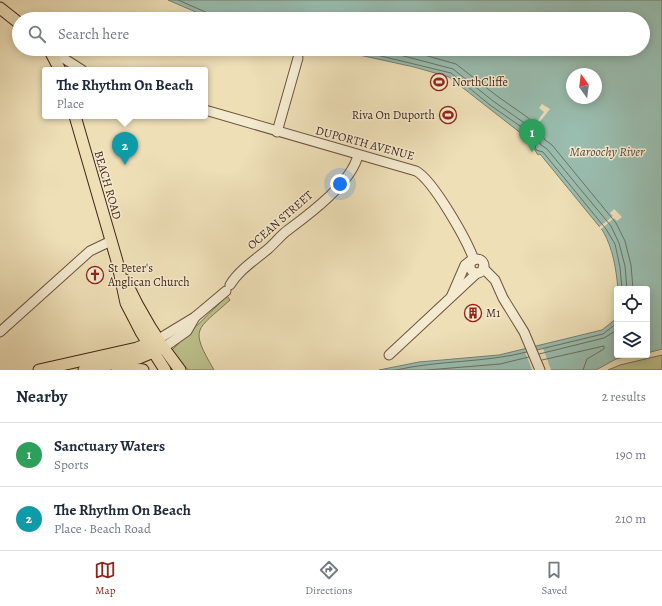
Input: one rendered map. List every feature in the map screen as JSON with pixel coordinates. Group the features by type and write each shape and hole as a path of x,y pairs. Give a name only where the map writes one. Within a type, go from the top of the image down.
{"main road":[{"path":"0,8 12,18"},
{"path":"53,56 58,67"},
{"name":"BEACH ROAD","path":"76,119 117,261 155,346"},
{"path":"99,367 155,346"},
{"path":"39,370 155,346"},
{"path":"155,346 165,370"},
{"path":"155,346 180,370"},
{"path":"84,370 117,366 143,370"}],"street":[{"path":"60,56 77,67"},
{"path":"277,132 298,58"},
{"name":"DUPORTH AVENUE","path":"208,111 420,173 428,182 464,237 472,260"},
{"name":"OCEAN STREET","path":"155,346 195,317 228,288 258,256 287,231 298,224 345,181 354,168 358,155"},
{"path":"0,332 90,251 111,241"},
{"path":"389,355 480,271 482,261 472,260 465,266 452,296"},
{"path":"480,271 495,280 502,298 524,332 540,370"}],"green space":[{"path":"227,296 230,300 203,324 200,330 199,337 201,345 214,370 188,370 172,350"},
{"path":"662,355 662,370 608,370 620,365"}],"water":[{"name":"Maroochy River","path":"168,0 662,0 662,349 650,352 650,286 618,286 614,259 603,231 540,154 538,155 527,138 449,77 414,67 364,56 650,56 650,12 196,12"},
{"path":"614,320 614,358 620,358 596,370 379,370 419,362 499,355 602,330"}],"pier":[{"path":"542,104 550,109 527,138 526,137 544,112 539,108"},
{"path":"614,209 622,217 617,221 614,218 600,230 598,228 613,216 610,213"},
{"path":"543,348 551,370 532,370 525,352"}],"place":[{"name":"NorthCliffe","path":"439,82"},
{"name":"Riva On Duporth","path":"448,115"},
{"name":"Sanctuary Waters","path":"532,152"},
{"name":"The Rhythm On Beach","path":"125,165"},
{"name":"St Peter's Anglican Church","path":"95,275"},
{"name":"M1","path":"473,313"}]}
